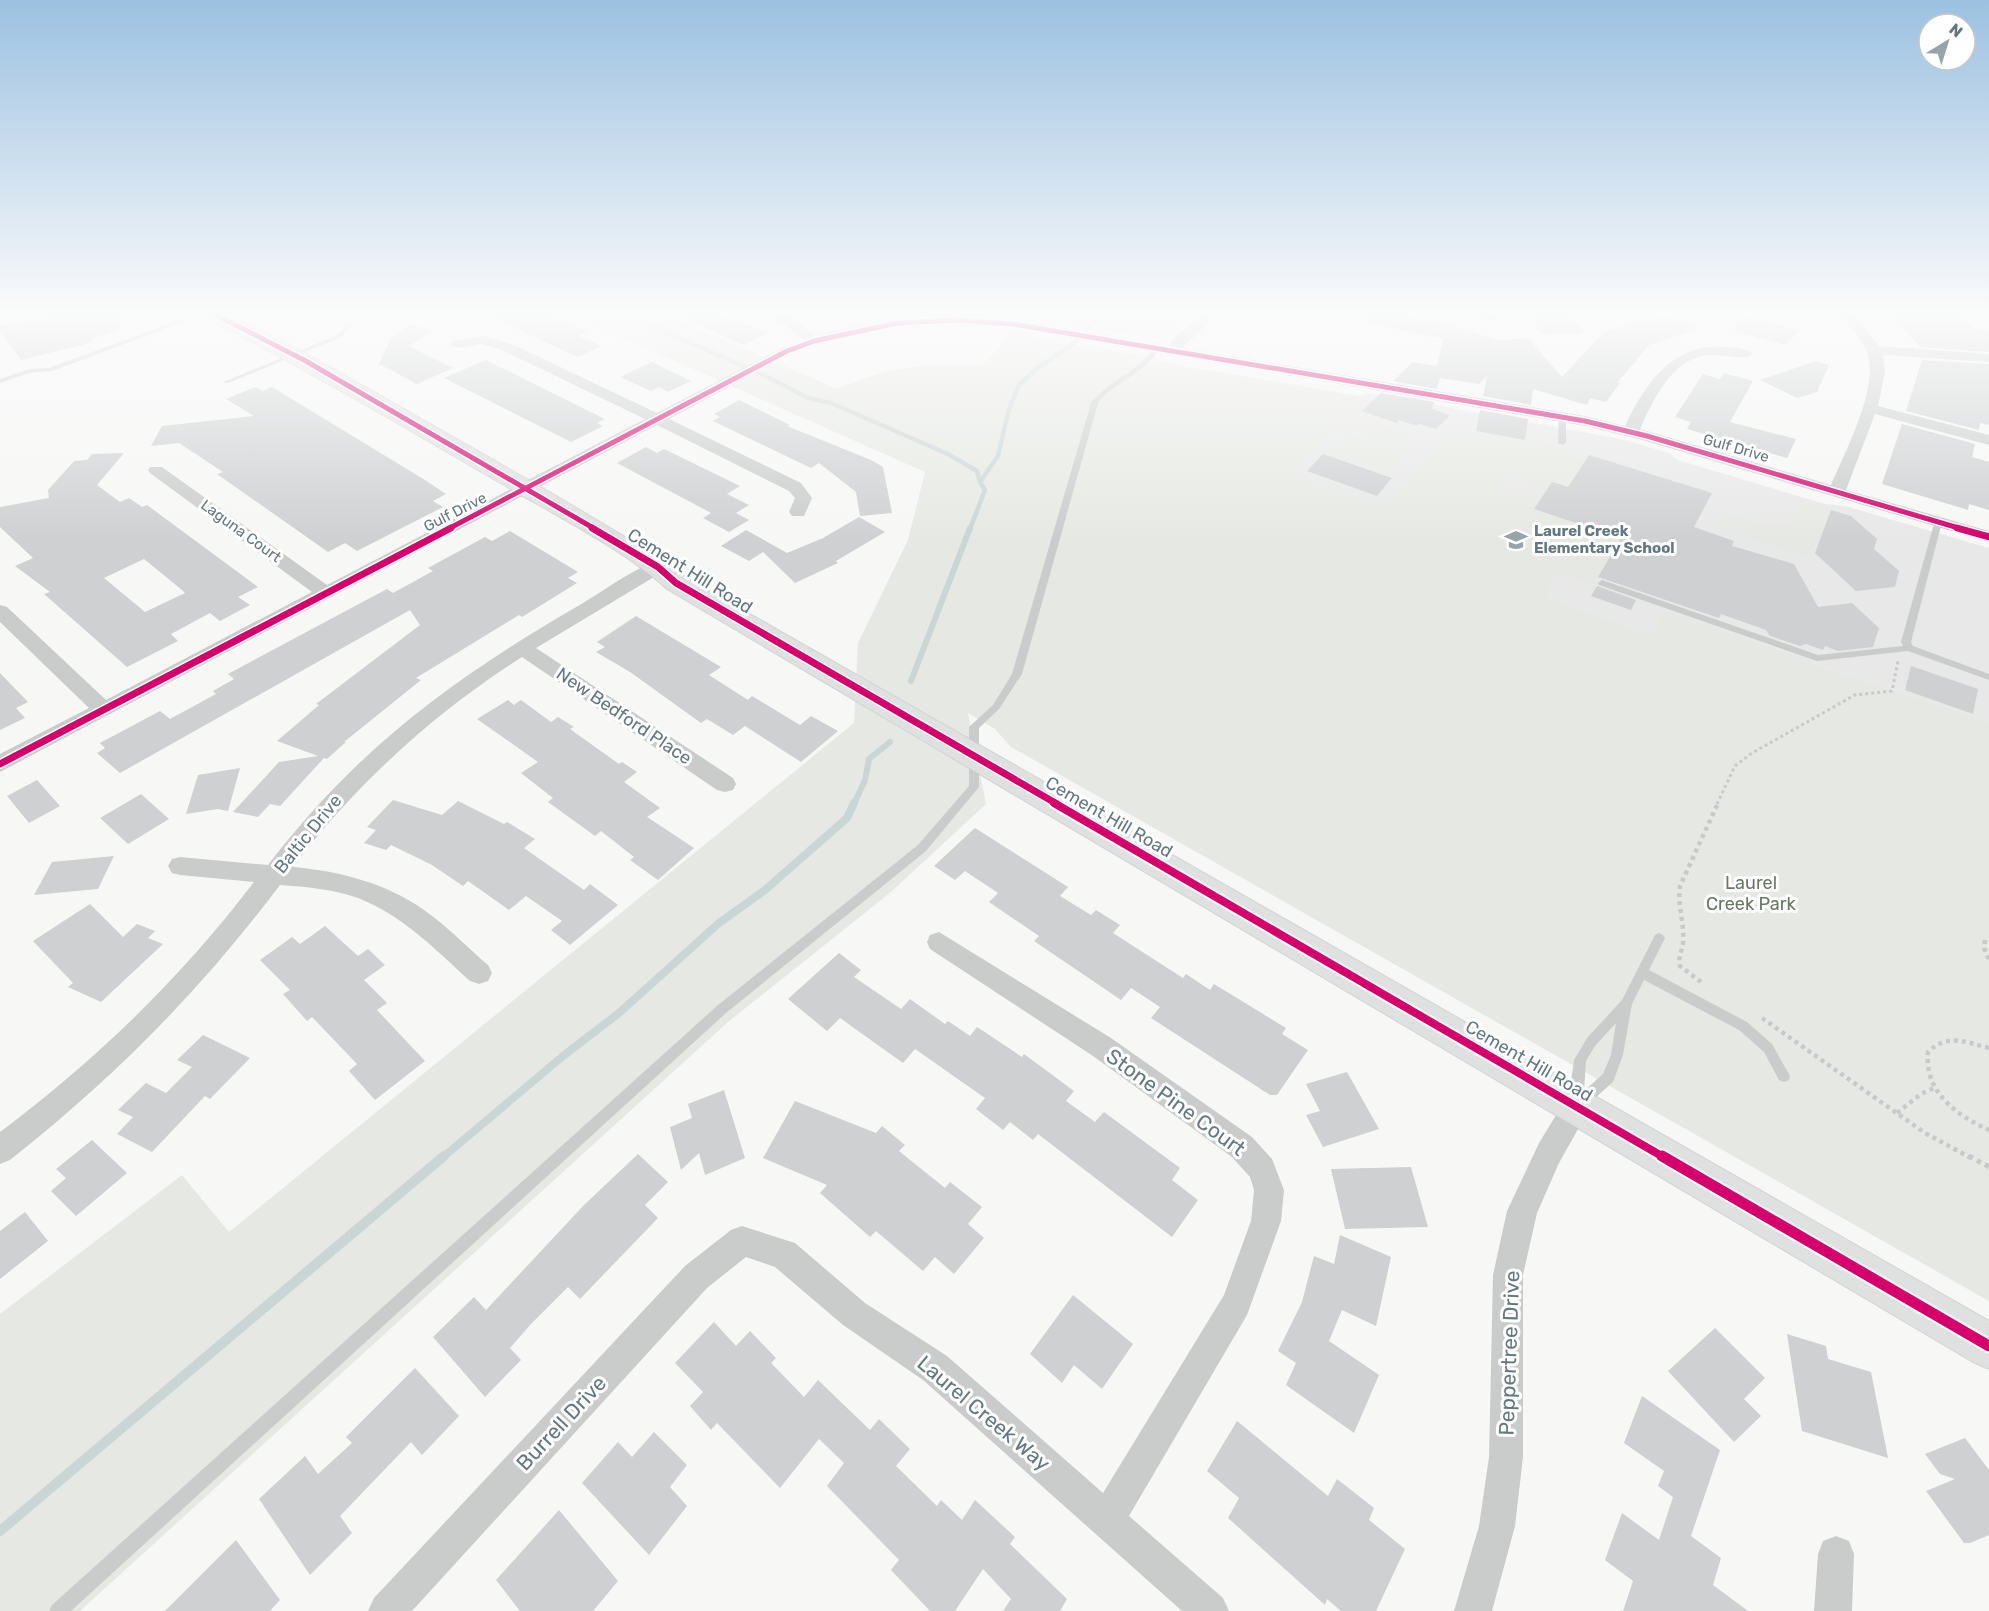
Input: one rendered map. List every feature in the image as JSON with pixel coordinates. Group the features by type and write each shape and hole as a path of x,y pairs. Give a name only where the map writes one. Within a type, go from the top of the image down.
{"street":[{"name":"Cement Hill Road","path":"353,389 658,567 676,583 1989,1346"},
{"path":"594,389 795,487 804,498 798,512"},
{"name":"Gulf Drive","path":"0,764 714,389"},
{"name":"Gulf Drive","path":"1396,389 1631,431 1989,537"},
{"path":"1631,431 1656,389"},
{"path":"1837,492 1873,389"},
{"path":"1868,408 1989,440"},
{"name":"Laguna Court","path":"156,470 326,593"},
{"name":"Baltic Drive","path":"0,1150 85,1080 163,1007 238,924 347,787 392,744 446,699 522,648 658,567"},
{"path":"0,611 104,710"},
{"name":"New Bedford Place","path":"522,648 725,784"},
{"path":"180,866 318,879 364,890 395,904 415,917 479,973"},
{"name":"Stone Pine Court","path":"939,942 1102,1047 1242,1147 1262,1169 1269,1190 1266,1221 1236,1304 1107,1519"},
{"name":"Peppertree Drive","path":"1473,1611 1497,1526 1506,1457 1508,1275 1522,1210 1549,1153 1577,1106"},
{"name":"Laurel Creek Way","path":"742,1241 784,1254 854,1314 935,1368 1210,1611"},
{"name":"Burrell Drive","path":"387,1611 696,1276 742,1241"},
{"path":"1833,1611 1836,1554"}],"lane":[{"path":"58,1611 722,1009 922,848 974,787 974,727 1008,692 1023,656 1095,403 1100,394 1108,389"},
{"path":"1562,417 1562,443"},
{"path":"1909,648 1906,642 1938,522"},
{"path":"1602,583 1816,658 1909,648 1989,677"},
{"path":"1577,1106 1580,1060 1591,1042 1626,1004 1659,938"},
{"path":"1642,973 1743,1026 1768,1048 1784,1076"},
{"path":"1577,1106 1608,1078 1617,1055 1626,1004"}],"path":[{"path":"1705,985 1680,966 1678,956 1683,944 1677,900 1680,886 1734,766 1752,753 1855,695 1892,691 1898,659 1907,658"},
{"path":"1985,940 1984,948 1989,960"},
{"path":"1757,1014 1925,1133 1989,1167"},
{"path":"1989,1048 1956,1040 1941,1042 1930,1048 1925,1059 1926,1073 1934,1088 1964,1118 1989,1130"},
{"path":"1898,1113 1921,1094 1934,1088"}],"shaded area":[{"name":"Laurel Creek Elementary School","path":"1148,389 1319,389 1359,396 1368,393 1622,439 1669,453 1678,460 1825,504 1845,506 1989,548 1989,721 1821,666 1651,634 1545,596 1080,500"}],"green space":[{"name":"Laurel Creek Park","path":"738,389 1319,389 1359,396 1356,400 1369,405 1344,429 1336,426 1288,474 1385,508 1449,428 1571,448 1589,455 1569,487 1553,482 1547,489 1507,475 1496,489 1539,501 1534,509 1621,538 1593,585 1558,573 1545,596 1651,634 1664,611 1989,721 1989,1301 1011,747 995,729 968,713 986,804 891,892 728,1022 80,1611 0,1611 0,1314 182,1175 229,1232 854,723 858,643 908,540 925,472"},
{"path":"1372,423 1407,435 1410,448 1361,434"},
{"path":"1343,433 1406,454 1389,474 1325,452"},
{"path":"1800,501 1831,510 1818,545 1814,545 1809,558 1713,526 1720,511 1772,527 1791,525"}],"building":[{"path":"250,389 263,391 276,389 446,494 433,501 443,507 357,551 345,543 328,552 217,474 223,472 179,443 151,446 162,426 254,416 226,399"},
{"path":"466,389 545,389 605,419 597,423 603,426 571,442"},
{"path":"1484,389 1533,389 1531,405 1483,396"},
{"path":"1534,389 1615,389 1606,402 1590,398 1587,405"},
{"path":"1693,389 1748,389 1730,422 1796,439 1787,458 1687,429 1691,422 1675,417"},
{"path":"1779,389 1818,389 1817,392 1797,398"},
{"path":"1913,389 1989,389 1989,425 1980,423 1979,430 1906,411"},
{"path":"1381,393 1434,402 1432,409 1450,415 1436,429 1399,420 1397,423 1362,411"},
{"path":"739,400 790,425 787,426 883,467 892,513 860,516 856,492 819,463 811,468 713,421 720,417 714,414"},
{"path":"1480,410 1528,419 1525,440 1476,431"},
{"path":"1902,424 1975,444 1972,457 1989,462 1989,510 1969,504 1968,510 1882,484"},
{"path":"646,447 657,453 664,449 740,486 727,494 749,505 736,513 749,520 729,532 703,518 711,513 617,463"},
{"path":"124,453 97,485 120,502 129,498 142,507 147,505 258,587 238,597 250,605 220,621 210,613 171,634 178,641 127,667 44,594 50,592 15,566 33,558 0,527 0,507 49,498 48,490 74,461 87,460 92,454","holes":["144,559 185,593 145,612 104,578"]},
{"path":"1323,454 1392,478 1377,496 1307,471"},
{"path":"1589,455 1712,493 1694,527 1734,541 1732,546 1794,564 1818,607 1852,603 1879,628 1873,647 1838,651 1825,646 1823,650 1806,644 1800,646 1770,636 1766,630 1721,614 1719,618 1598,577 1621,538 1534,509 1552,482 1568,487"},
{"path":"1831,510 1851,516 1877,539 1874,549 1899,571 1895,587 1856,591 1815,553"},
{"path":"859,517 885,532 836,561 838,563 795,583 763,552 749,561 721,546 746,530 787,553 823,538"},
{"path":"510,531 578,572 568,578 577,583 522,617 519,615 416,678 421,680 344,742 346,742 327,759 324,758 280,806 270,804 258,817 233,812 279,762 318,756 277,741 319,705 316,704 420,625 410,610 120,773 97,753 105,748 100,743 160,711 170,719 216,694 213,691 234,679 228,674 387,589 393,593 433,571 428,568 485,537 492,541"},
{"path":"1597,586 1636,600 1631,610 1591,596"},
{"path":"636,616 721,667 709,675 748,700 752,696 800,725 811,716 838,731 801,762 745,726 733,735 707,719 701,723 630,672 596,652 605,647 597,642"},
{"path":"1911,666 1978,689 1973,714 1905,690"},
{"path":"0,673 28,702 16,708 25,718 0,730"},
{"path":"508,700 514,705 521,700 551,722 558,717 574,727 570,729 619,764 622,762 637,772 624,782 660,808 647,817 694,848 658,880 630,860 634,857 601,831 595,836 548,802 553,798 521,773 538,762 477,719"},
{"path":"240,768 228,811 218,809 186,814 198,775"},
{"path":"37,780 60,806 29,823 7,796"},
{"path":"141,794 169,819 128,844 100,818"},
{"path":"393,800 442,815 458,801 504,824 507,822 535,839 524,848 584,890 590,884 618,905 570,945 551,930 562,921 526,896 509,910 468,881 463,886 432,865 391,845 386,850 364,843 376,830 367,827"},
{"path":"975,828 1068,887 1060,896 1091,915 1096,910 1120,925 1113,933 1183,978 1186,974 1210,990 1214,984 1286,1028 1282,1034 1308,1050 1277,1095 1270,1095 1151,1018 1160,1007 1131,988 1121,1000 1034,941 1039,936 989,902 998,893 965,871 955,880 934,866"},
{"path":"114,856 98,889 34,895 52,862"},
{"path":"90,904 123,937 137,924 155,931 148,938 163,944 101,1002 68,987 73,983 33,941"},
{"path":"325,926 358,956 368,949 385,965 364,980 387,1003 377,1010 425,1061 375,1100 349,1071 357,1064 312,1017 307,1021 283,994 290,990 260,960 292,937 300,944"},
{"path":"839,953 861,970 854,977 901,1009 910,999 945,1024 948,1021 970,1036 977,1027 1022,1057 1024,1054 1074,1091 1066,1101 1095,1122 1104,1112 1180,1168 1172,1180 1198,1200 1172,1237 1038,1134 1033,1140 1010,1122 1003,1130 976,1109 985,1098 915,1049 903,1063 840,1018 827,1031 788,999"},
{"path":"203,1035 250,1058 210,1099 205,1096 152,1152 117,1134 133,1117 118,1110 146,1083 166,1093 192,1067 177,1060"},
{"path":"1347,1072 1379,1129 1323,1147 1306,1115 1320,1111 1306,1084"},
{"path":"724,1090 745,1158 705,1175 699,1153 681,1170 670,1127 692,1118 688,1104"},
{"path":"795,1101 876,1133 882,1126 905,1145 899,1151 945,1188 950,1182 982,1207 968,1224 984,1238 954,1274 935,1257 923,1271 876,1231 870,1237 820,1193 827,1185 763,1158"},
{"path":"92,1140 127,1173 76,1216 51,1191 66,1178 56,1169"},
{"path":"638,1154 668,1182 645,1205 658,1218 580,1299 568,1287 531,1324 510,1348 521,1360 485,1397 433,1337 474,1297 486,1310 584,1205"},
{"path":"1411,1167 1428,1227 1345,1229 1331,1169"},
{"path":"25,1212 48,1241 0,1279 0,1231"},
{"path":"1340,1235 1391,1257 1376,1326 1342,1310 1329,1341 1379,1375 1354,1433 1286,1385 1296,1363 1278,1351 1302,1302 1314,1256 1334,1264"},
{"path":"1073,1295 1133,1344 1102,1389 1074,1365 1062,1383 1030,1354"},
{"path":"714,1322 736,1346 750,1331 776,1358 771,1363 804,1397 818,1380 870,1430 879,1419 910,1449 896,1466 937,1506 941,1500 962,1520 975,1500 1015,1537 1010,1544 1067,1599 1060,1611 1003,1611 1011,1599 983,1569 955,1611 930,1611 891,1570 899,1560 827,1486 844,1463 819,1439 780,1488 717,1423 711,1430 690,1406 703,1392 675,1363"},
{"path":"1715,1328 1765,1378 1744,1399 1761,1416 1734,1442 1668,1371"},
{"path":"1787,1334 1826,1346 1828,1359 1871,1372 1888,1458 1802,1431"},
{"path":"415,1368 459,1416 422,1455 411,1442 340,1516 352,1533 310,1575 259,1499 305,1456 318,1474 352,1443 346,1437"},
{"path":"1642,1396 1720,1450 1691,1536 1721,1558 1713,1585 1748,1611 1623,1611 1633,1581 1605,1560 1622,1513 1659,1540 1673,1497 1658,1486 1664,1471 1624,1443"},
{"path":"1237,1421 1328,1496 1337,1479 1374,1508 1369,1520 1405,1549 1376,1611 1341,1611 1327,1599 1325,1605 1228,1518 1239,1498 1207,1471"},
{"path":"654,1432 687,1465 670,1487 687,1506 649,1555 582,1483 618,1442 632,1457"},
{"path":"1965,1438 1989,1470 1989,1535 1970,1543 1964,1543 1926,1491 1955,1479 1940,1474 1925,1454"},
{"path":"559,1510 618,1581 593,1611 520,1611 496,1580"},
{"path":"236,1540 280,1600 270,1611 165,1611"}],"waterway":[{"path":"791,389 808,398 831,403 948,454 977,471 980,482"},
{"path":"980,482 998,456 1009,409 1017,389"},
{"path":"970,529 985,490 980,482"},
{"path":"911,681 970,528"},
{"path":"854,804 865,780 869,759 890,742"},
{"path":"442,1158 563,1056 619,1013 719,923 765,890 847,818 854,803"},
{"path":"0,1531 444,1156"}],"cycle path":[{"path":"355,389 658,567 676,583 1989,1346"},
{"path":"0,764 714,389"},
{"path":"1397,389 1585,421 1647,436 1989,537"}],"place":[{"name":"Laurel Creek Elementary School","path":"1516,540"}]}
